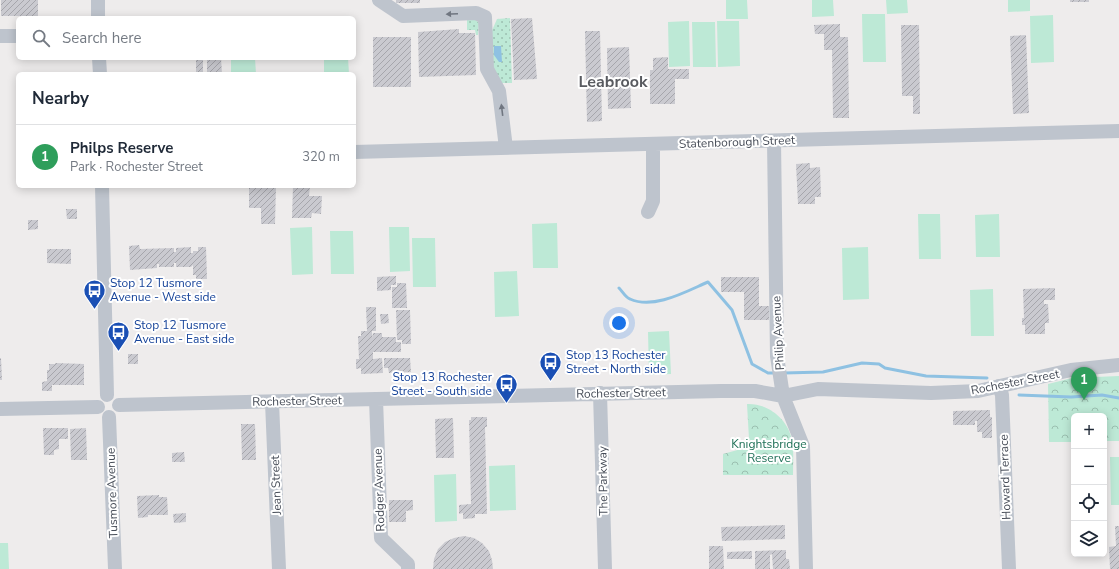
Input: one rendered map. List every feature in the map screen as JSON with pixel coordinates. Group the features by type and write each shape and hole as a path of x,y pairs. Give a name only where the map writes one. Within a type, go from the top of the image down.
{"street":[{"path":"98,0 98,16"},
{"path":"379,0 403,16 476,13 485,17 487,69 500,91 506,148"},
{"path":"0,36 16,36"},
{"path":"99,60 100,72"},
{"name":"Statenborough Street","path":"356,152 1119,131"},
{"name":"Philip Avenue","path":"774,141 776,356 783,396 803,446 806,569"},
{"path":"648,212 653,201 652,144"},
{"path":"102,188 107,395"},
{"name":"Rochester Street","path":"119,405 600,393 756,391 783,396 818,389 931,393 978,391 1071,370 1119,365"},
{"name":"Howard Terrace","path":"999,386 1002,395 1009,569"},
{"name":"The Parkway","path":"600,393 605,569"},
{"path":"107,395 114,396 119,405 117,413 109,417 101,414 98,407 99,400 107,395"},
{"name":"Rodger Avenue","path":"376,399 381,538 408,564 408,569"},
{"name":"Jean Street","path":"272,402 279,569"},
{"path":"0,409 98,407"},
{"name":"Tusmore Avenue","path":"109,417 115,569"}],"green space":[{"path":"726,0 747,0 748,19 726,19"},
{"path":"812,0 833,0 834,16 812,17"},
{"path":"886,0 907,0 908,13 887,14"},
{"path":"1008,0 1030,0 1030,11 1008,12"},
{"path":"862,14 885,14 886,62 863,62"},
{"path":"1053,15 1054,62 1031,63 1030,16"},
{"path":"510,18 512,83 501,83 491,68 490,35 497,19"},
{"path":"467,20 476,20 479,23 478,35 476,35 475,30 467,30"},
{"path":"689,21 690,66 669,67 668,22"},
{"path":"717,21 739,21 740,66 718,67"},
{"path":"692,22 715,22 716,67 693,67"},
{"path":"231,60 255,60 256,72 231,72"},
{"path":"324,60 348,60 349,72 324,72"},
{"path":"918,214 940,214 941,259 919,259"},
{"path":"999,214 1000,257 976,257 975,215"},
{"path":"557,223 558,268 533,268 532,224"},
{"path":"312,227 313,274 292,275 290,228"},
{"path":"389,227 409,227 410,271 390,272"},
{"path":"330,231 353,231 354,274 331,274"},
{"path":"412,238 435,238 436,287 413,287"},
{"path":"868,247 869,299 843,300 842,248"},
{"path":"517,271 519,316 495,317 494,272"},
{"path":"993,289 994,336 971,336 970,290"},
{"path":"669,331 671,374 649,375 648,332"},
{"path":"1119,376 1119,441 1107,441 1107,413 1071,413 1071,442 1049,442 1048,384 1072,378"},
{"name":"Knightsbridge Reserve","path":"747,404 755,404 769,409 782,419 786,425 790,432 793,444 793,475 723,475 723,454 741,449 749,439"},
{"path":"1110,457 1119,457 1119,505 1111,505"},
{"path":"515,465 516,510 490,511 489,466"},
{"path":"456,474 457,521 435,522 434,475"},
{"path":"0,543 8,543 9,569 0,569"}],"water":[{"path":"494,46 501,46 502,62 499,62 494,55"}],"building":[{"path":"1,0 38,0 38,16 1,16"},
{"path":"396,0 420,0 420,3 396,3"},
{"path":"1070,0 1089,0 1089,2 1070,2"},
{"path":"532,18 537,79 514,80 511,19"},
{"path":"840,24 840,37 848,37 849,118 833,118 832,50 824,50 824,34 815,34 814,25"},
{"path":"901,25 919,25 920,114 913,114 913,96 902,96"},
{"path":"459,29 459,33 475,33 476,75 419,77 418,32"},
{"path":"585,31 600,31 602,121 587,122"},
{"path":"1026,35 1029,113 1013,114 1010,36"},
{"path":"373,37 411,37 411,87 373,87"},
{"path":"629,47 631,108 608,109 607,48"},
{"path":"668,57 668,69 689,69 689,79 675,79 675,104 650,104 650,70 653,70 653,58"},
{"path":"196,60 203,60 203,72 196,72"},
{"path":"207,60 221,60 222,72 207,72"},
{"path":"810,163 810,168 820,167 821,197 815,197 815,204 798,204 796,164"},
{"path":"249,188 276,188 275,224 261,224 261,208 249,208"},
{"path":"293,188 310,188 309,196 322,196 321,214 312,213 311,218 292,218"},
{"path":"66,209 77,209 77,219 67,219"},
{"path":"28,220 38,220 38,229 28,230"},
{"path":"139,245 140,249 174,248 174,252 176,252 176,248 191,247 191,253 193,253 193,251 198,251 198,247 206,247 207,279 196,279 196,275 193,275 193,265 191,267 176,267 176,263 174,263 174,267 159,267 159,264 157,264 157,268 130,270 129,246"},
{"path":"47,249 71,249 71,264 47,263"},
{"path":"396,276 396,285 391,285 391,290 377,291 377,277"},
{"path":"721,277 759,277 759,306 769,306 769,320 744,320 744,292 721,292"},
{"path":"397,283 406,283 407,308 392,308 392,287 397,287"},
{"path":"1055,288 1055,300 1044,300 1044,304 1048,304 1049,323 1045,323 1045,334 1025,334 1025,325 1022,325 1022,318 1024,318 1023,289"},
{"path":"366,307 376,307 376,331 372,331 372,338 373,333 382,333 382,337 396,337 396,342 401,342 401,352 373,352 373,359 382,358 383,373 361,374 361,368 356,369 356,359 359,359 358,336 361,336 361,331 367,331"},
{"path":"396,310 410,310 411,344 402,344 402,340 397,340"},
{"path":"380,314 388,314 389,323 381,324"},
{"path":"128,354 138,354 138,364 128,364"},
{"path":"1,358 2,380 0,380"},
{"path":"384,358 410,358 411,372 389,373 388,368 384,368"},
{"path":"49,364 84,364 84,385 52,385 52,391 42,391 42,382 47,381 47,370 49,370"},
{"path":"990,410 990,417 992,417 992,438 982,438 982,432 977,432 977,421 975,421 975,425 953,425 953,411"},
{"path":"471,417 487,417 487,427 485,427 487,514 475,514 475,518 463,519 463,513 459,514 459,505 471,504 469,420 471,420"},
{"path":"453,418 454,458 436,458 435,419"},
{"path":"241,424 255,424 256,460 242,460"},
{"path":"43,428 68,428 68,439 59,439 59,449 54,450 54,455 44,455"},
{"path":"86,428 87,460 71,460 70,429"},
{"path":"184,452 185,462 172,462 172,453"},
{"path":"159,495 159,497 167,497 168,515 148,515 148,517 138,518 137,496"},
{"path":"389,500 413,500 413,510 406,511 406,522 389,522"},
{"path":"186,513 186,522 174,523 173,514"},
{"path":"785,525 785,539 722,541 721,527"},
{"path":"1115,526 1119,526 1119,569 1110,569 1109,547 1116,546"},
{"path":"464,536 474,538 482,543 489,551 493,569 433,569 434,559 438,549 445,542"},
{"path":"709,546 723,546 724,569 709,569"},
{"path":"786,550 786,559 789,559 790,569 773,569 772,554 770,555 770,569 755,569 755,551"},
{"path":"752,551 752,559 727,559 727,552"}],"waterway":[{"path":"619,288 629,298 639,302 649,302 670,298 708,282 732,310 752,364 768,373 776,373"},
{"path":"784,373 823,372 862,363 879,364 885,368 926,376 987,378"},
{"path":"1019,395 1071,397 1102,395 1119,398"}],"place":[{"name":"Stop 12 Tusmore Avenue - West side","path":"95,310"},
{"name":"Stop 12 Tusmore Avenue - East side","path":"119,352"},
{"name":"Stop 13 Rochester Street - North side","path":"550,382"},
{"name":"Philps Reserve","path":"1084,400"},
{"name":"Stop 13 Rochester Street - South side","path":"507,404"}],"district":[{"name":"Leabrook","path":"613,82"}]}
